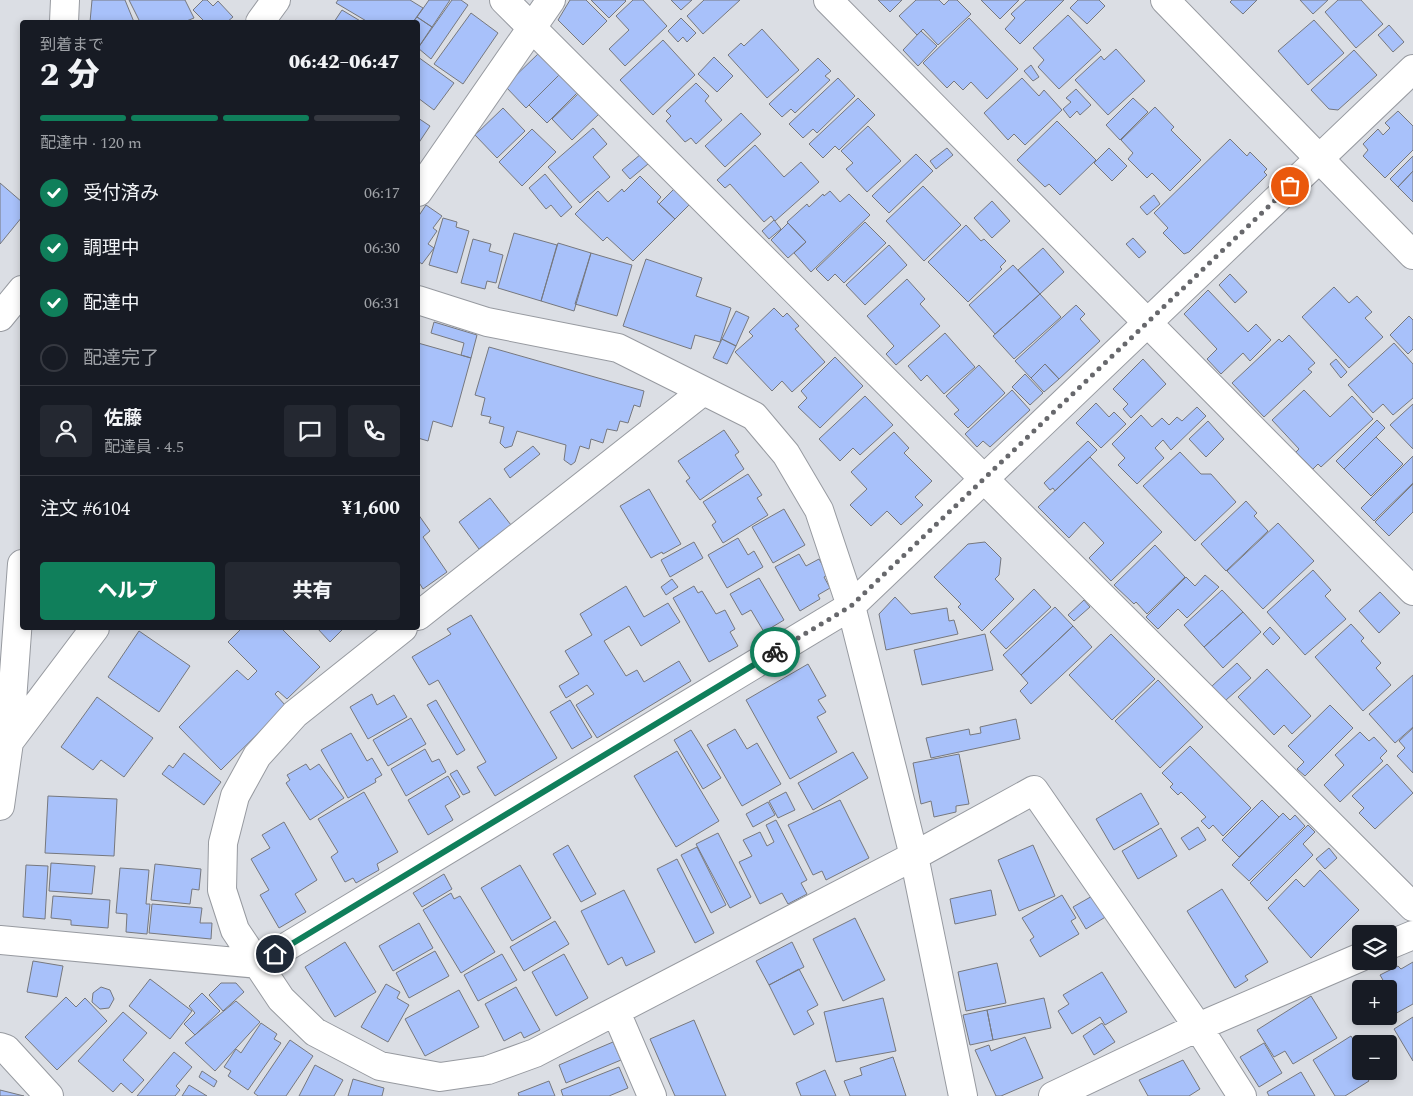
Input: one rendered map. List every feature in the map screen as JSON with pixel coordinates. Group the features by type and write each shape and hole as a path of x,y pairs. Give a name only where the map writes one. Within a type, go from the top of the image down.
{"street":[{"path":"64,20 65,0"},
{"path":"261,20 276,0"},
{"path":"504,0 1413,907"},
{"path":"420,189 552,0"},
{"path":"828,0 1413,591"},
{"path":"1165,0 1413,255"},
{"path":"0,940 258,964 851,606 1413,69"},
{"path":"0,317 20,292"},
{"path":"420,301 487,322 618,348 702,392 754,416 786,454 819,510 851,606 914,856 963,1096"},
{"path":"420,614 702,392"},
{"path":"0,806 9,742 20,591"},
{"path":"9,742 93,630"},
{"path":"400,630 295,714 257,756 235,796 222,843 222,890 235,930 281,1000 315,1032 380,1066 440,1077 488,1070 535,1053 616,1012 914,856 1034,790 1198,1027 1242,1096"},
{"path":"1397,942 1413,935"},
{"path":"1053,1096 1198,1027 1352,961"},
{"path":"616,1012 652,1096"},
{"path":"0,1047 6,1049 49,1096"}],"building":[{"path":"92,0 125,0 133,20 90,20"},
{"path":"129,0 185,0 194,18 189,20 139,20"},
{"path":"203,0 207,0 213,6 218,1 233,17 229,20 203,20 193,10"},
{"path":"338,0 410,0 423,8 414,20 365,20 336,3"},
{"path":"429,0 450,0 432,27 417,17"},
{"path":"452,0 461,0 468,5 431,59 420,50 420,45"},
{"path":"570,0 586,0 607,21 583,45 558,20"},
{"path":"591,0 625,0 626,1 609,18"},
{"path":"633,0 643,0 667,26 625,66 609,49 629,30 616,16"},
{"path":"671,0 692,0 681,10"},
{"path":"704,0 740,0 703,34 687,16"},
{"path":"878,0 902,0 890,12"},
{"path":"916,0 939,0 944,5 949,0 957,0 971,14 938,45 923,29 917,35 899,16"},
{"path":"981,0 1019,0 1000,19"},
{"path":"1026,0 1064,0 1020,44 1005,29 1015,18 1011,14"},
{"path":"1078,0 1099,0 1105,6 1087,24 1070,8"},
{"path":"1232,0 1257,0 1243,14 1230,2"},
{"path":"1300,0 1328,0 1313,14"},
{"path":"1338,0 1361,0 1383,24 1356,48 1325,12"},
{"path":"342,10 359,20 335,20"},
{"path":"471,13 498,33 463,84 434,64"},
{"path":"1068,15 1101,50 1059,89 1038,67 1044,60 1033,48"},
{"path":"417,17 432,27 420,45 420,20 415,20"},
{"path":"681,18 696,33 687,42 683,37 678,42 668,31"},
{"path":"969,18 1018,69 987,99 971,82 963,90 954,81 947,88 923,63"},
{"path":"1314,20 1344,53 1308,85 1278,51"},
{"path":"1389,25 1404,42 1393,52 1378,35"},
{"path":"762,29 799,70 767,98 728,55 741,43 744,46"},
{"path":"921,31 937,46 918,66 903,50"},
{"path":"663,40 695,75 653,115 620,80"},
{"path":"1116,49 1145,81 1108,115 1075,80 1101,56 1104,60"},
{"path":"1354,50 1377,75 1338,110 1329,109 1311,90"},
{"path":"540,52 561,73 526,108 505,86"},
{"path":"714,57 733,76 717,92 698,74"},
{"path":"420,58 454,83 434,110 420,100"},
{"path":"818,58 831,71 825,76 830,80 795,113 791,109 782,117 769,104"},
{"path":"1031,65 1039,77 1033,81 1024,71"},
{"path":"561,73 579,91 547,123 529,105"},
{"path":"838,78 855,96 817,133 813,129 803,138 789,124"},
{"path":"1022,78 1039,96 1044,90 1062,110 1025,145 1014,134 1008,140 984,113"},
{"path":"696,83 709,96 705,101 722,120 696,144 691,138 685,142 666,121 671,116 666,111"},
{"path":"1076,89 1091,105 1080,115 1077,111 1070,118 1063,109 1071,102 1066,98"},
{"path":"580,92 600,113 572,140 552,119"},
{"path":"858,98 875,115 839,150 835,146 823,158 809,144"},
{"path":"1133,98 1148,112 1120,140 1106,125"},
{"path":"1155,107 1174,127 1171,130 1201,160 1170,191 1152,173 1147,178 1128,159 1133,153 1121,140"},
{"path":"503,108 525,131 497,158 475,135"},
{"path":"1398,111 1413,126 1413,150 1385,178 1363,156 1368,150 1363,144 1378,129 1383,135 1390,128 1385,123"},
{"path":"741,113 761,134 725,167 705,146"},
{"path":"420,119 430,126 420,141"},
{"path":"1057,121 1096,160 1060,195 1049,184 1045,187 1017,160"},
{"path":"868,126 901,161 867,192 846,169 853,163 841,151"},
{"path":"593,128 607,144 593,157 610,177 580,203 548,167"},
{"path":"532,129 556,152 522,186 499,162"},
{"path":"1230,139 1247,156 1250,152 1267,169 1264,172 1267,175 1189,252 1184,254 1163,233 1168,228 1154,213"},
{"path":"755,145 784,177 801,162 819,182 775,221 771,216 764,222 730,184 725,188 717,180"},
{"path":"947,148 953,155 936,169 930,161"},
{"path":"1109,148 1127,166 1112,181 1094,163"},
{"path":"641,154 648,164 630,179 622,170"},
{"path":"916,154 933,171 889,213 872,196"},
{"path":"1413,156 1413,171 1398,187 1390,179"},
{"path":"1413,171 1413,202 1398,187"},
{"path":"545,174 572,207 561,217 551,205 546,209 529,188"},
{"path":"640,176 661,197 657,202 675,219 633,261 607,237 603,241 575,214 598,191 608,202 622,189 624,192"},
{"path":"0,183 20,200 20,219 0,244"},
{"path":"923,186 961,225 924,261 886,221"},
{"path":"676,187 691,203 675,219 659,204"},
{"path":"830,191 840,202 849,194 870,215 811,272 794,253 806,242 787,222 807,204 809,207 823,194 824,196"},
{"path":"1154,195 1160,204 1147,215 1140,207"},
{"path":"992,201 1010,221 992,238 974,218"},
{"path":"426,205 442,216 433,228 437,231 428,244 434,248 422,264 420,262 420,214"},
{"path":"443,218 457,222 456,227 469,231 457,273 429,265"},
{"path":"774,220 781,229 769,239 762,231"},
{"path":"865,222 886,243 844,283 835,274 828,281 816,269"},
{"path":"788,223 806,242 788,258 771,240"},
{"path":"966,225 981,241 984,239 1006,261 1000,267 1002,269 968,302 928,262"},
{"path":"514,233 557,245 541,301 498,288"},
{"path":"1133,238 1146,252 1139,258 1126,244"},
{"path":"473,239 491,244 489,251 503,255 496,283 487,281 485,289 461,283"},
{"path":"558,243 591,253 574,311 541,301"},
{"path":"889,245 907,265 865,305 846,285"},
{"path":"1043,248 1064,272 1040,294 1018,270"},
{"path":"591,253 632,265 617,316 575,304"},
{"path":"646,259 702,278 696,296 731,308 720,342 695,335 691,349 623,326"},
{"path":"1013,265 1040,294 995,334 969,305"},
{"path":"1230,274 1247,292 1235,303 1219,285"},
{"path":"907,279 925,299 920,304 940,326 896,365 886,354 894,346 867,316"},
{"path":"1334,287 1349,303 1357,296 1372,312 1365,318 1383,337 1349,368 1302,317"},
{"path":"1208,290 1248,332 1256,324 1271,340 1250,361 1243,353 1221,374 1207,359 1217,349 1184,314"},
{"path":"1040,294 1061,317 1014,359 993,336"},
{"path":"1076,305 1085,314 1080,319 1100,341 1059,379 1045,364 1031,378 1015,361"},
{"path":"774,308 783,317 787,313 799,326 795,329 825,362 792,392 782,381 772,391 735,352 753,336 749,332"},
{"path":"736,311 749,317 736,346 722,339"},
{"path":"1409,316 1413,320 1413,349 1408,354 1390,335"},
{"path":"434,322 477,335 471,358 461,355 464,343 431,333"},
{"path":"945,333 975,367 944,394 927,375 921,381 908,366"},
{"path":"1289,335 1315,363 1308,369 1312,372 1264,417 1232,383 1279,339 1282,342"},
{"path":"722,339 736,346 727,364 713,358"},
{"path":"1394,343 1413,364 1413,398 1393,415 1383,404 1373,413 1348,385"},
{"path":"420,344 471,358 452,427 433,421 428,441 420,439"},
{"path":"489,347 644,391 640,407 634,405 628,423 620,421 617,431 607,429 603,443 591,439 589,449 580,446 575,462 571,465 564,460 566,445 517,431 512,446 505,448 500,443 504,427 489,423 491,417 481,415 485,398 475,395"},
{"path":"835,357 863,386 820,428 798,407 807,398 801,391"},
{"path":"1143,359 1166,384 1131,418 1123,409 1128,404 1113,389"},
{"path":"1336,359 1347,372 1341,378 1330,364"},
{"path":"1045,364 1059,379 1044,392 1031,378"},
{"path":"979,365 1005,393 968,428 954,414 959,410 946,396"},
{"path":"1025,374 1043,393 1030,405 1012,387"},
{"path":"1012,390 1030,410 990,447 983,441 977,447 965,434"},
{"path":"1304,390 1330,417 1352,396 1373,419 1321,467 1318,464 1313,469 1296,452 1299,449 1272,420"},
{"path":"865,396 893,425 860,455 853,448 840,461 819,439"},
{"path":"1096,403 1109,417 1114,412 1126,424 1101,448 1076,423"},
{"path":"1413,404 1413,449 1390,425"},
{"path":"1197,407 1206,416 1171,450 1163,440 1155,448 1164,458 1137,484 1118,465 1125,458 1112,444 1141,415 1152,427 1162,418 1169,425 1177,417 1182,421"},
{"path":"1377,420 1385,428 1344,469 1336,461"},
{"path":"1208,421 1224,439 1206,457 1189,439"},
{"path":"724,430 739,452 735,455 744,469 700,500 686,481 690,478 678,461"},
{"path":"894,432 909,448 904,453 932,481 915,497 923,505 901,525 887,511 871,526 850,505 867,489 851,472"},
{"path":"1376,437 1403,464 1371,496 1344,469"},
{"path":"1088,441 1097,450 1055,491 1053,488 1050,490 1044,483"},
{"path":"533,446 540,454 510,478 504,469"},
{"path":"1180,452 1201,474 1211,474 1236,502 1195,541 1143,486"},
{"path":"1413,456 1413,483 1374,521 1361,508"},
{"path":"1090,457 1162,532 1111,581 1089,558 1104,543 1084,522 1069,538 1038,507"},
{"path":"748,474 762,495 757,498 768,515 723,543 712,525 716,522 703,502"},
{"path":"1413,484 1413,512 1389,536 1375,522"},
{"path":"649,489 681,544 651,558 620,506"},
{"path":"490,498 511,525 479,549 459,522"},
{"path":"1246,501 1257,513 1254,516 1268,531 1226,571 1201,544"},
{"path":"784,509 805,545 773,563 752,527"},
{"path":"420,517 430,531 423,537 447,572 423,589 420,584"},
{"path":"1278,523 1314,561 1263,609 1227,571"},
{"path":"738,538 748,555 754,551 763,567 727,588 708,555"},
{"path":"694,542 703,558 670,577 661,560"},
{"path":"985,542 1001,558 999,575 995,579 1014,599 982,631 958,607 961,604 934,577 968,544"},
{"path":"1155,545 1185,577 1147,614 1136,602 1134,604 1114,585"},
{"path":"799,554 806,566 819,559 828,575 824,577 830,588 818,595 820,599 800,611 775,567"},
{"path":"1313,570 1331,590 1325,596 1346,619 1305,655 1267,612"},
{"path":"1205,575 1219,587 1187,618 1178,609 1158,629 1146,617 1186,577 1195,586"},
{"path":"759,578 784,620 764,632 751,610 742,615 730,594"},
{"path":"672,579 678,587 666,595 661,587"},
{"path":"626,586 644,617 668,603 680,622 641,646 629,626 604,641 626,676 637,670 644,682 679,661 691,681 597,738 576,705 594,694 587,685 566,698 559,686 579,674 565,651 592,635 580,614"},
{"path":"694,586 698,593 702,591 716,614 725,610 735,629 730,632 738,646 709,662 673,598"},
{"path":"1034,589 1051,607 1006,649 990,632"},
{"path":"1222,590 1243,612 1204,647 1184,625"},
{"path":"1380,592 1400,613 1379,633 1359,611"},
{"path":"895,597 911,614 947,608 949,621 954,620 958,634 886,650 879,614"},
{"path":"1084,600 1090,607 1074,621 1068,615"},
{"path":"1055,607 1073,626 1021,675 1003,655"},
{"path":"1243,612 1261,632 1223,668 1204,647"},
{"path":"471,615 557,758 495,796 477,767 486,762 438,680 429,685 412,657 451,634 447,629"},
{"path":"1351,624 1364,638 1361,641 1381,663 1376,668 1391,685 1363,711 1315,657"},
{"path":"1073,626 1092,647 1031,704 1020,691 1028,683 1021,675"},
{"path":"1270,627 1280,638 1273,645 1263,634"},
{"path":"240,630 283,630 320,667 287,699 278,691 275,694 286,706 221,770 179,727 237,670 248,680 257,671 228,642"},
{"path":"319,630 342,630 330,642"},
{"path":"139,631 190,666 159,712 108,677"},
{"path":"985,634 993,670 922,685 914,650"},
{"path":"1111,634 1155,679 1112,720 1069,675"},
{"path":"1237,663 1251,678 1226,700 1212,686"},
{"path":"808,664 826,696 818,700 826,712 817,717 837,752 790,779 746,700"},
{"path":"1267,669 1311,716 1292,734 1284,725 1274,735 1238,697"},
{"path":"1413,675 1413,727 1395,743 1369,714"},
{"path":"1158,680 1203,727 1160,768 1115,721"},
{"path":"372,694 377,705 394,695 407,717 368,739 350,707"},
{"path":"97,697 153,738 124,777 101,760 93,770 61,747"},
{"path":"436,700 465,750 457,755 427,705"},
{"path":"570,700 592,737 572,749 550,712"},
{"path":"1330,705 1353,728 1305,776 1297,769 1304,762 1288,746"},
{"path":"411,718 426,744 388,766 373,740"},
{"path":"1016,719 1020,739 931,758 926,738 969,729 970,735 981,733 980,727"},
{"path":"1413,728 1413,773 1397,756 1405,748 1399,741"},
{"path":"735,729 747,749 757,743 781,784 742,806 707,745"},
{"path":"691,730 721,778 703,789 674,740"},
{"path":"1360,732 1369,741 1374,737 1387,751 1380,758 1383,761 1340,802 1324,785 1344,765 1335,755"},
{"path":"351,733 367,761 372,758 382,775 375,779 376,782 348,798 321,750"},
{"path":"1190,746 1251,808 1223,836 1213,825 1209,829 1201,821 1206,817 1181,792 1178,795 1170,787 1173,784 1162,773"},
{"path":"425,749 432,762 439,759 446,772 406,796 391,769"},
{"path":"677,751 719,821 676,847 634,776"},
{"path":"853,752 868,778 813,810 798,783"},
{"path":"184,753 221,782 204,805 162,774 169,765 173,768"},
{"path":"959,754 969,804 956,806 956,812 934,817 931,801 921,804 913,763"},
{"path":"306,764 310,770 319,764 344,798 310,820 286,783 290,780 287,775"},
{"path":"1387,764 1413,793 1375,829 1359,813 1364,808 1352,796"},
{"path":"457,770 470,792 463,795 450,774"},
{"path":"448,776 460,797 445,806 453,820 428,835 408,800"},
{"path":"364,792 398,852 377,864 379,870 356,883 353,878 345,882 331,857 338,852 318,819"},
{"path":"786,792 795,810 778,818 769,801"},
{"path":"1141,793 1159,824 1114,850 1096,819"},
{"path":"48,796 117,799 114,856 45,853"},
{"path":"840,800 869,858 826,880 822,871 813,875 788,825"},
{"path":"1262,800 1279,817 1239,857 1222,840"},
{"path":"768,802 775,815 753,827 746,814"},
{"path":"1283,813 1290,820 1295,815 1305,826 1249,881 1232,865"},
{"path":"776,820 807,880 801,883 807,894 788,904 782,893 760,904 739,862 752,856 743,840 760,832 767,846 774,842 766,825"},
{"path":"284,822 317,880 295,894 306,912 279,928 260,895 269,890 251,859 270,848 262,835"},
{"path":"1308,825 1315,832 1303,844 1313,855 1267,901 1250,883"},
{"path":"1198,827 1206,840 1189,850 1181,838"},
{"path":"1161,828 1177,856 1138,879 1122,851"},
{"path":"718,833 751,897 730,908 696,844"},
{"path":"568,845 596,894 581,902 553,854"},
{"path":"1033,845 1055,896 1019,911 998,860"},
{"path":"697,847 726,905 711,913 681,855"},
{"path":"1329,848 1337,858 1325,869 1316,859"},
{"path":"677,859 714,933 695,943 657,869"},
{"path":"51,863 95,866 92,894 49,891"},
{"path":"155,864 201,869 199,890 192,889 190,904 151,900"},
{"path":"26,865 48,866 45,919 23,917"},
{"path":"520,865 551,918 512,941 481,888"},
{"path":"120,868 149,870 146,904 150,904 147,934 126,932 127,914 116,913"},
{"path":"1320,870 1359,910 1311,958 1268,908 1296,879 1304,887"},
{"path":"444,874 452,889 422,907 413,893"},
{"path":"1222,889 1268,962 1245,976 1248,980 1235,988 1187,911"},
{"path":"624,890 655,952 626,966 622,957 608,965 581,911"},
{"path":"991,890 996,915 955,924 950,899"},
{"path":"451,893 454,899 460,896 495,952 461,973 423,910"},
{"path":"1062,895 1076,918 1071,921 1079,934 1040,957 1030,940 1034,937 1022,918"},
{"path":"1094,895 1107,916 1086,929 1073,907"},
{"path":"53,896 110,900 108,928 71,925 71,920 51,918"},
{"path":"152,904 202,908 200,923 212,923 211,939 149,933"},
{"path":"855,918 885,980 843,1001 813,939"},
{"path":"555,921 569,944 524,971 510,947"},
{"path":"419,923 433,948 393,971 379,946"},
{"path":"345,942 376,992 335,1017 305,967"},
{"path":"792,942 804,967 769,985 756,961"},
{"path":"435,951 449,976 409,998 396,973"},
{"path":"502,954 517,980 478,1001 464,975"},
{"path":"564,954 588,998 556,1016 532,972"},
{"path":"33,961 63,966 57,997 27,992"},
{"path":"1413,962 1413,1004 1397,1013 1397,980 1383,980 1380,975 1390,970 1397,970 1398,966 1401,969"},
{"path":"997,963 1006,1003 966,1011 958,972"},
{"path":"799,969 818,1005 807,1011 814,1024 794,1035 769,985"},
{"path":"1102,972 1127,1012 1105,1025 1100,1017 1072,1034 1058,1011 1069,1004 1063,995"},
{"path":"150,979 192,1011 170,1039 129,1006"},
{"path":"221,983 236,983 244,992 223,1011 209,995"},
{"path":"386,984 400,992 397,998 409,1005 388,1042 361,1027"},
{"path":"101,987 110,990 114,999 109,1008 100,1009 92,1002 93,993"},
{"path":"516,987 540,1030 524,1038 521,1032 504,1041 485,1004"},
{"path":"459,990 479,1027 425,1056 405,1019"},
{"path":"202,993 220,1011 195,1035 184,1024 195,1013 189,1006"},
{"path":"1311,996 1337,1038 1293,1064 1285,1051 1274,1057 1257,1030"},
{"path":"66,997 76,1007 85,998 107,1021 57,1070 25,1037"},
{"path":"883,998 896,1051 836,1062 824,1012"},
{"path":"1044,998 1051,1028 993,1040 987,1010"},
{"path":"236,1001 260,1022 215,1071 185,1043"},
{"path":"987,1010 993,1040 970,1045 963,1015"},
{"path":"123,1012 147,1033 123,1060 144,1080 132,1093 121,1083 113,1092 78,1061"},
{"path":"1413,1017 1413,1061 1394,1029"},
{"path":"694,1020 726,1096 675,1096 650,1039"},
{"path":"261,1023 277,1034 274,1039 281,1043 248,1090 228,1076 231,1071 224,1067 236,1049 241,1053"},
{"path":"1102,1023 1115,1042 1094,1055 1083,1036"},
{"path":"1351,1036 1352,1080 1369,1081 1345,1096 1335,1096 1313,1060"},
{"path":"1025,1037 1043,1078 1001,1096 996,1096 975,1050 989,1045 991,1051"},
{"path":"290,1040 313,1056 286,1096 258,1096 254,1093"},
{"path":"613,1042 621,1060 566,1083 559,1065"},
{"path":"1264,1043 1282,1073 1259,1087 1240,1057"},
{"path":"174,1052 192,1067 176,1086 180,1090 175,1096 137,1096"},
{"path":"893,1057 906,1096 850,1096 844,1081 862,1075 860,1068"},
{"path":"1183,1060 1200,1089 1189,1096 1148,1096 1139,1080"},
{"path":"315,1065 343,1080 334,1096 299,1096"},
{"path":"619,1067 628,1088 609,1096 563,1096 561,1090"},
{"path":"825,1070 836,1096 801,1096 796,1083"},
{"path":"202,1071 217,1081 214,1087 199,1077"},
{"path":"1301,1072 1315,1096 1269,1096 1267,1092"},
{"path":"353,1079 384,1088 382,1096 348,1096"},
{"path":"549,1081 555,1096 519,1096 518,1093"},
{"path":"189,1085 207,1096 182,1096"},
{"path":"0,1090 24,1096 0,1096"}],"way so far":[{"path":"775,652 851,606 1290,186"}],"route":[{"path":"275,954 775,652"}]}
